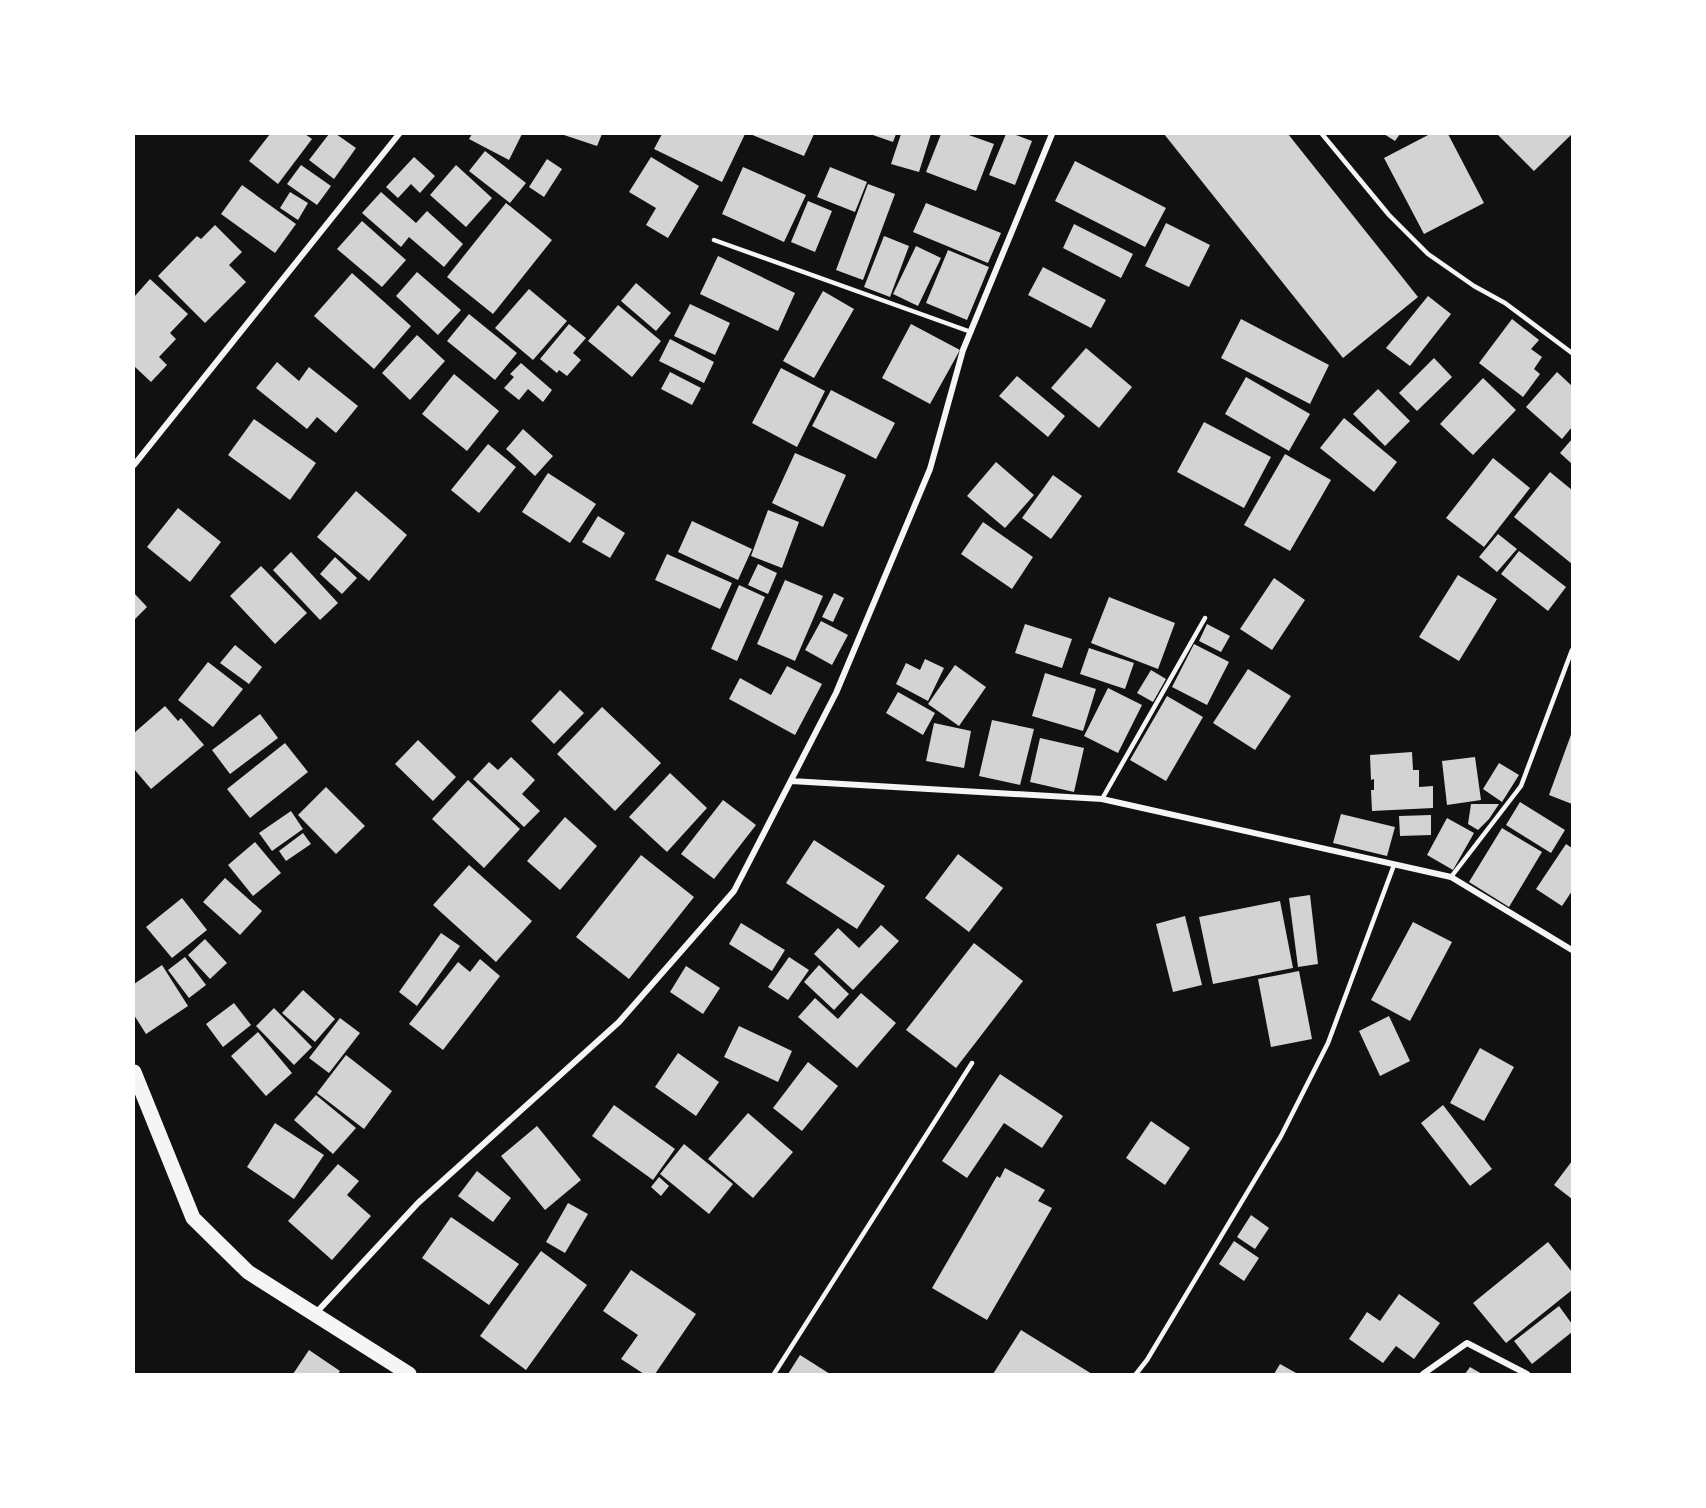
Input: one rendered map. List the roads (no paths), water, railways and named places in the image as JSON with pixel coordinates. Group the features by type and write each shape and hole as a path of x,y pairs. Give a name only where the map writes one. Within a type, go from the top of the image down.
{"main road":[{"path":"134,1072 194,1218 248,1272 409,1374"}],"street":[{"path":"134,465 399,134"},
{"path":"314,1315 418,1203 619,1022 734,891 836,693 930,469 963,350 1052,134"},
{"path":"791,781 1102,799 1451,877 1572,950"},
{"path":"1423,1374 1467,1343 1527,1374"}],"lane":[{"path":"1322,134 1389,215 1428,254 1474,286 1505,303 1572,353"},
{"path":"714,240 971,332"},
{"path":"1102,799 1206,618"},
{"path":"1451,877 1521,786 1572,650"},
{"path":"1136,1374 1147,1360 1281,1136 1328,1043 1394,865"},
{"path":"774,1374 972,1063"}]}
